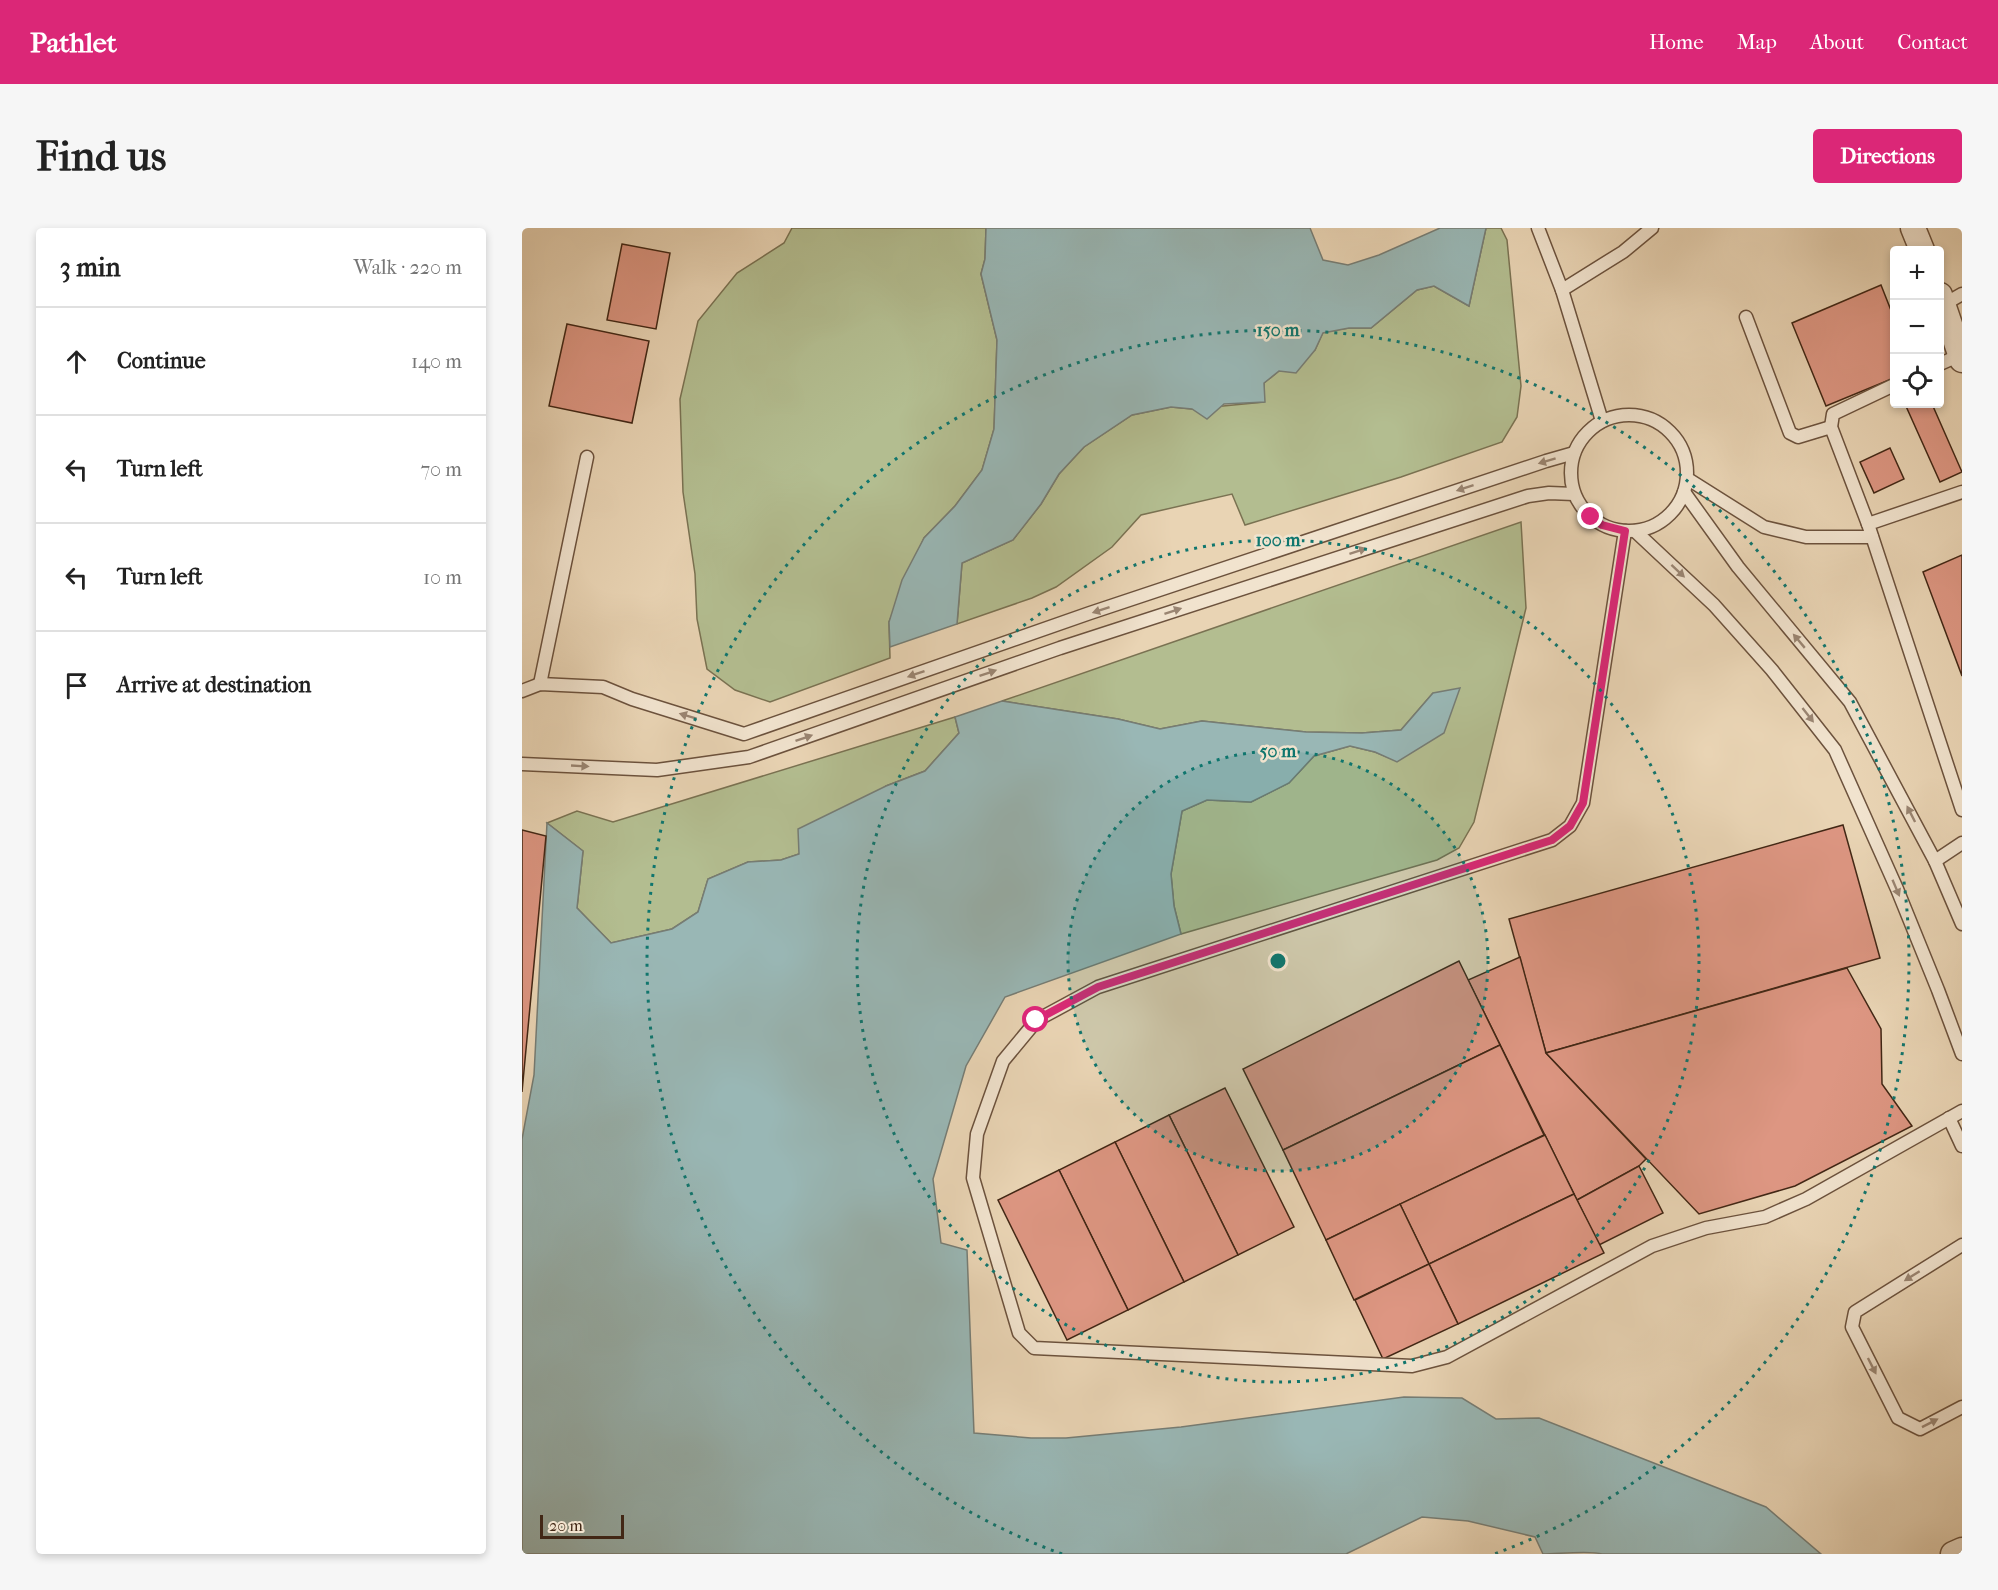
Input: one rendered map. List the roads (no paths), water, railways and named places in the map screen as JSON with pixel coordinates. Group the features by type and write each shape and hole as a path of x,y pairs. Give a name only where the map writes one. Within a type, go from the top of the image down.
{"street":[{"path":"1913,228 1920,246"},
{"path":"1948,298 1954,360"},
{"path":"1953,1554 1962,1550"}],"lane":[{"path":"1538,228 1562,290 1602,421"},
{"path":"1562,290 1623,252 1652,228"},
{"path":"1746,317 1790,433 1798,436 1831,427"},
{"path":"1890,388 1833,414 1831,427 1870,530 1962,810"},
{"path":"1626,415 1639,415 1662,424 1680,442 1688,466 1688,479 1679,504 1660,522 1630,531 1602,525 1581,506 1574,494 1571,466 1574,453 1585,435 1602,421 1626,415"},
{"path":"522,691 540,684 603,687 632,699 744,734 1090,613 1574,453"},
{"path":"540,684 587,457"},
{"path":"1688,479 1764,527 1806,537 1870,530 1962,492"},
{"path":"1684,492 1738,567 1850,702 1935,861 1962,924"},
{"path":"522,764 657,770 749,757 1060,648 1528,496 1549,493 1574,494"},
{"path":"1630,531 1714,605 1772,670 1835,750 1897,889 1962,1054"},
{"path":"1630,531 1583,803 1570,826 1552,840 1098,987 1036,1020 1003,1061 977,1134 973,1178 1019,1333 1034,1348 1412,1366 1448,1358 1652,1246 1706,1228 1765,1217 1806,1199 1962,1111"},
{"path":"1935,861 1962,843"},
{"path":"1949,1118 1962,1146"},
{"path":"1962,1245 1855,1312 1852,1327 1898,1418 1920,1429 1962,1407"}],"water":[{"path":"986,228 1310,228 1323,260 1348,265 1379,255 1440,228 1486,228 1469,306 1434,286 1417,290 1371,328 1349,328 1323,333 1315,350 1296,373 1279,371 1264,383 1265,402 1224,404 1207,419 1192,409 1171,407 1132,415 1084,447 1059,474 1041,504 1013,540 962,563 957,624 890,647 889,622 902,580 924,538 955,506 982,470 994,429 997,340 981,274 985,259"},
{"path":"1460,688 1444,733 1397,762 1375,752 1350,746 1314,756 1289,783 1251,802 1207,800 1182,811 1171,874 1174,906 1181,934 1005,997 966,1066 933,1179 941,1243 967,1250 974,1433 1031,1438 1066,1438 1181,1427 1404,1397 1462,1398 1496,1419 1539,1418 1766,1507 1821,1554 1602,1554 1582,1552 1543,1554 1535,1537 1468,1521 1422,1517 1346,1554 522,1554 522,1139 534,1075 547,823 583,851 577,908 611,943 672,929 698,912 708,879 748,862 781,860 799,854 798,829 886,786 925,771 959,733 955,717 1002,701 1118,719 1160,729 1202,721 1306,732 1362,733 1401,730 1433,693"}]}
